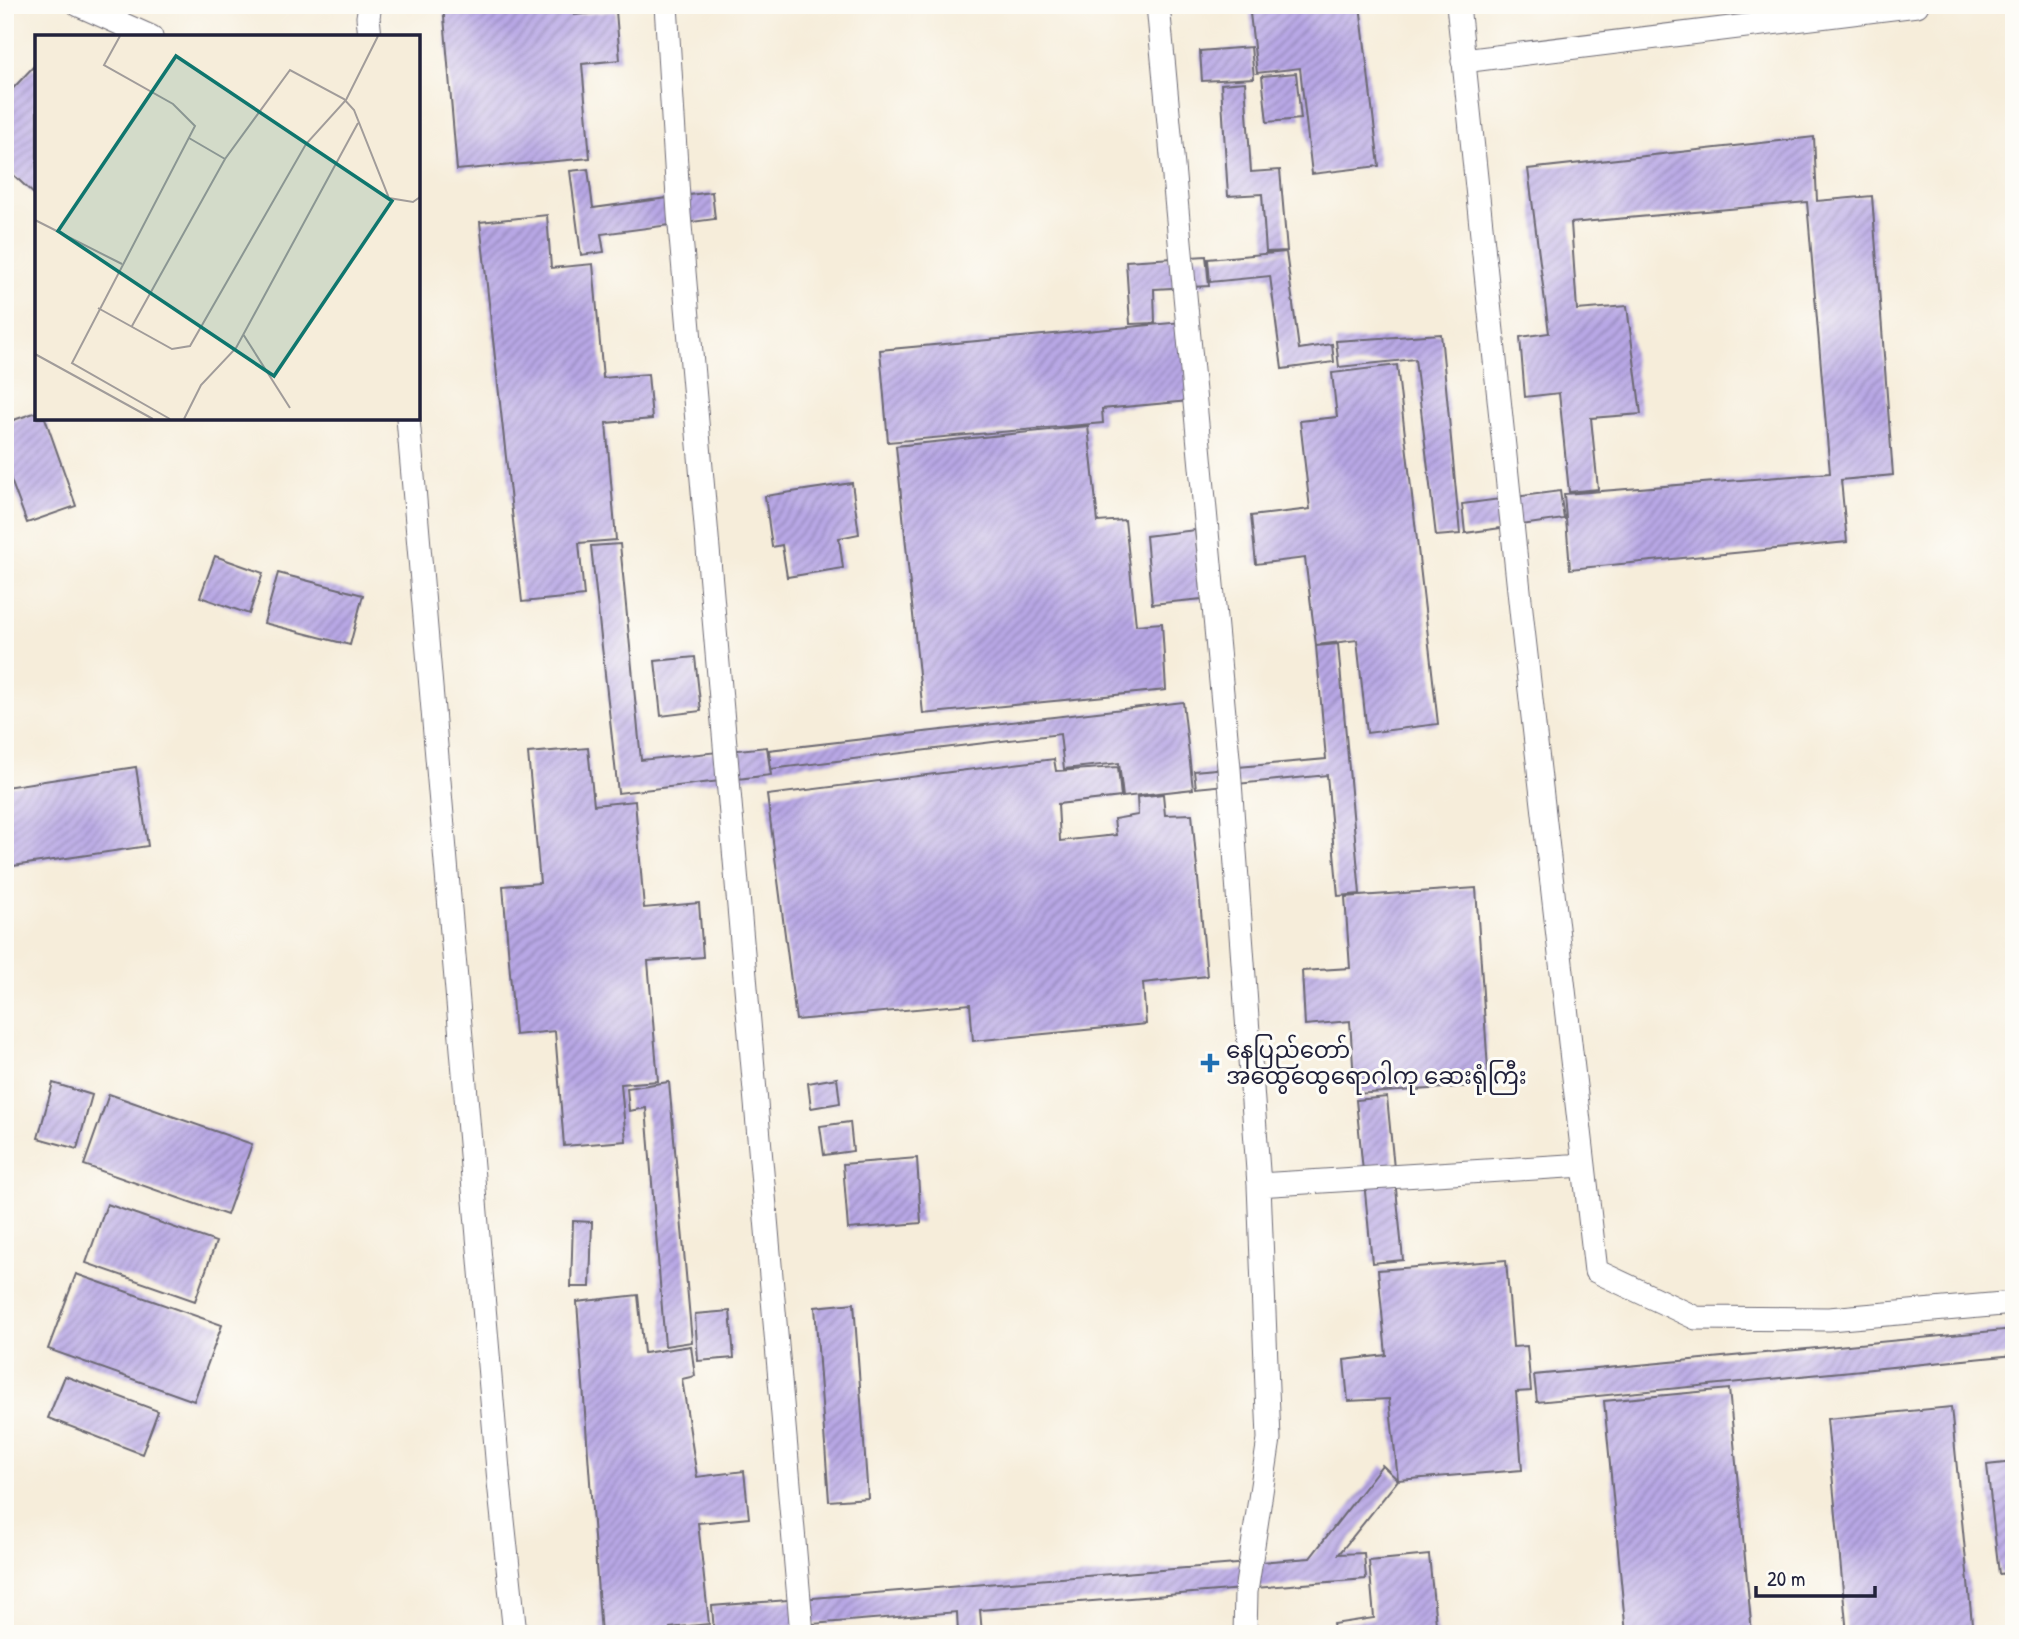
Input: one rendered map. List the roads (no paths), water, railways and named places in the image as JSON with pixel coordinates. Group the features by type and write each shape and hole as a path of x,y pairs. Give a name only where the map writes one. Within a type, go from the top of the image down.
{"lane":[{"path":"79,5 146,35"},
{"path":"370,5 370,35"},
{"path":"666,5 684,268 802,1634"},
{"path":"1158,5 1229,768 1259,1185 1269,1439 1246,1591 1245,1634"},
{"path":"1458,5 1523,629 1596,1271 1696,1318 1829,1319 2014,1303"},
{"path":"1463,61 1917,5"},
{"path":"408,420 499,1482 515,1634"},
{"path":"1259,1185 1584,1164"}],"place":[{"name":"နေပြည်တော် အထွေထွေရောဂါကု ဆေးရုံကြီး","path":"1210,1063"}]}
